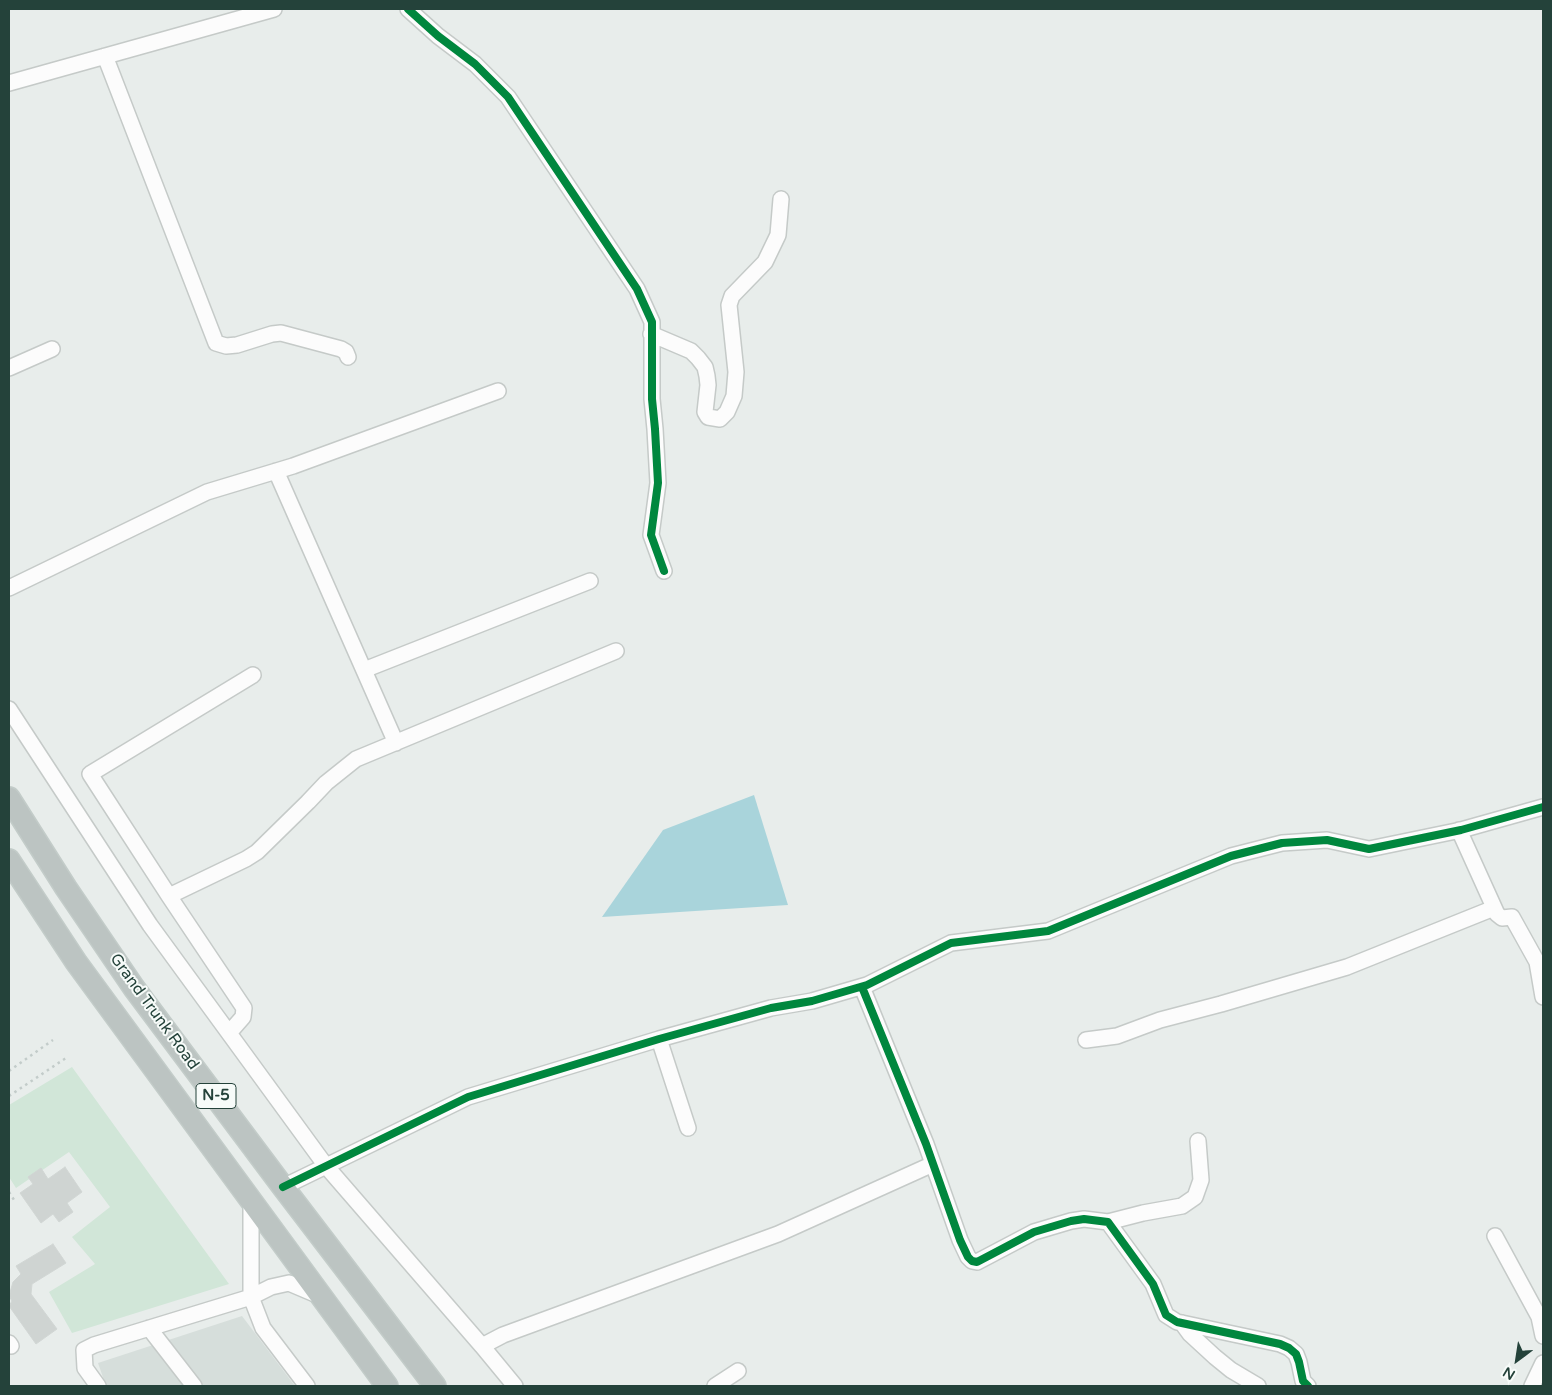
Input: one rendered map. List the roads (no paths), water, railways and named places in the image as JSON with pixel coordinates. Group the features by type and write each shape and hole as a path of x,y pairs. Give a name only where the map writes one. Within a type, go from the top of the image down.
{"highway":[{"name":"Grand Trunk Road","path":"9,798 66,888 134,988 435,1386"},
{"name":"Grand Trunk Road","path":"9,860 76,962 387,1386"}],"street":[{"path":"9,83 274,9"},
{"path":"408,9 438,36 475,64 508,97 637,289 652,322 652,400 656,429 658,483 651,535 664,572"},
{"path":"105,56 216,343 226,346 237,345 281,333 342,349 348,357"},
{"path":"651,334 691,351 698,358 707,376 705,412 708,417 720,419 727,412 734,396 736,372 729,305 732,296 765,262 778,235 782,199"},
{"path":"9,368 52,349"},
{"path":"9,588 207,492 276,471 498,391"},
{"path":"276,471 396,743"},
{"path":"364,670 590,581"},
{"path":"169,896 258,852 326,783 356,759 616,651"},
{"path":"229,1034 243,1017 244,1008 90,774 253,675"},
{"path":"9,709 150,926 326,1166 515,1386"},
{"path":"283,1187 468,1097 659,1039 771,1008 812,1002 862,987 898,971 951,943 1048,931 1231,856 1282,843 1327,840 1369,849 1459,830 1543,808"},
{"path":"1459,830 1494,908 1500,917 1512,917 1537,962 1543,997"},
{"path":"1086,1040 1117,1036 1160,1020 1221,1004 1347,966 1494,908"},
{"path":"862,987 933,1164 960,1240 972,1261 977,1262 1034,1232 1071,1221 1084,1219 1108,1222 1182,1206 1195,1197 1201,1180 1198,1141"},
{"path":"659,1039 688,1128"},
{"path":"482,1346 503,1336 778,1234 933,1164"},
{"path":"251,1200 251,1297 263,1328 307,1386"},
{"path":"1108,1222 1152,1284 1166,1315 1177,1322 1280,1344 1289,1348 1296,1354 1303,1381 1308,1386"},
{"path":"1494,1236 1539,1317 1543,1336"},
{"path":"98,1386 85,1368 84,1350 94,1345 251,1297 271,1287 289,1283 323,1298"},
{"path":"1182,1323 1190,1334 1215,1357 1231,1370 1258,1386"},
{"path":"149,1328 194,1386"},
{"path":"1532,1386 1543,1362"},
{"path":"715,1386 738,1371"}],"water":[{"path":"754,795 788,905 602,917 663,830"}]}
